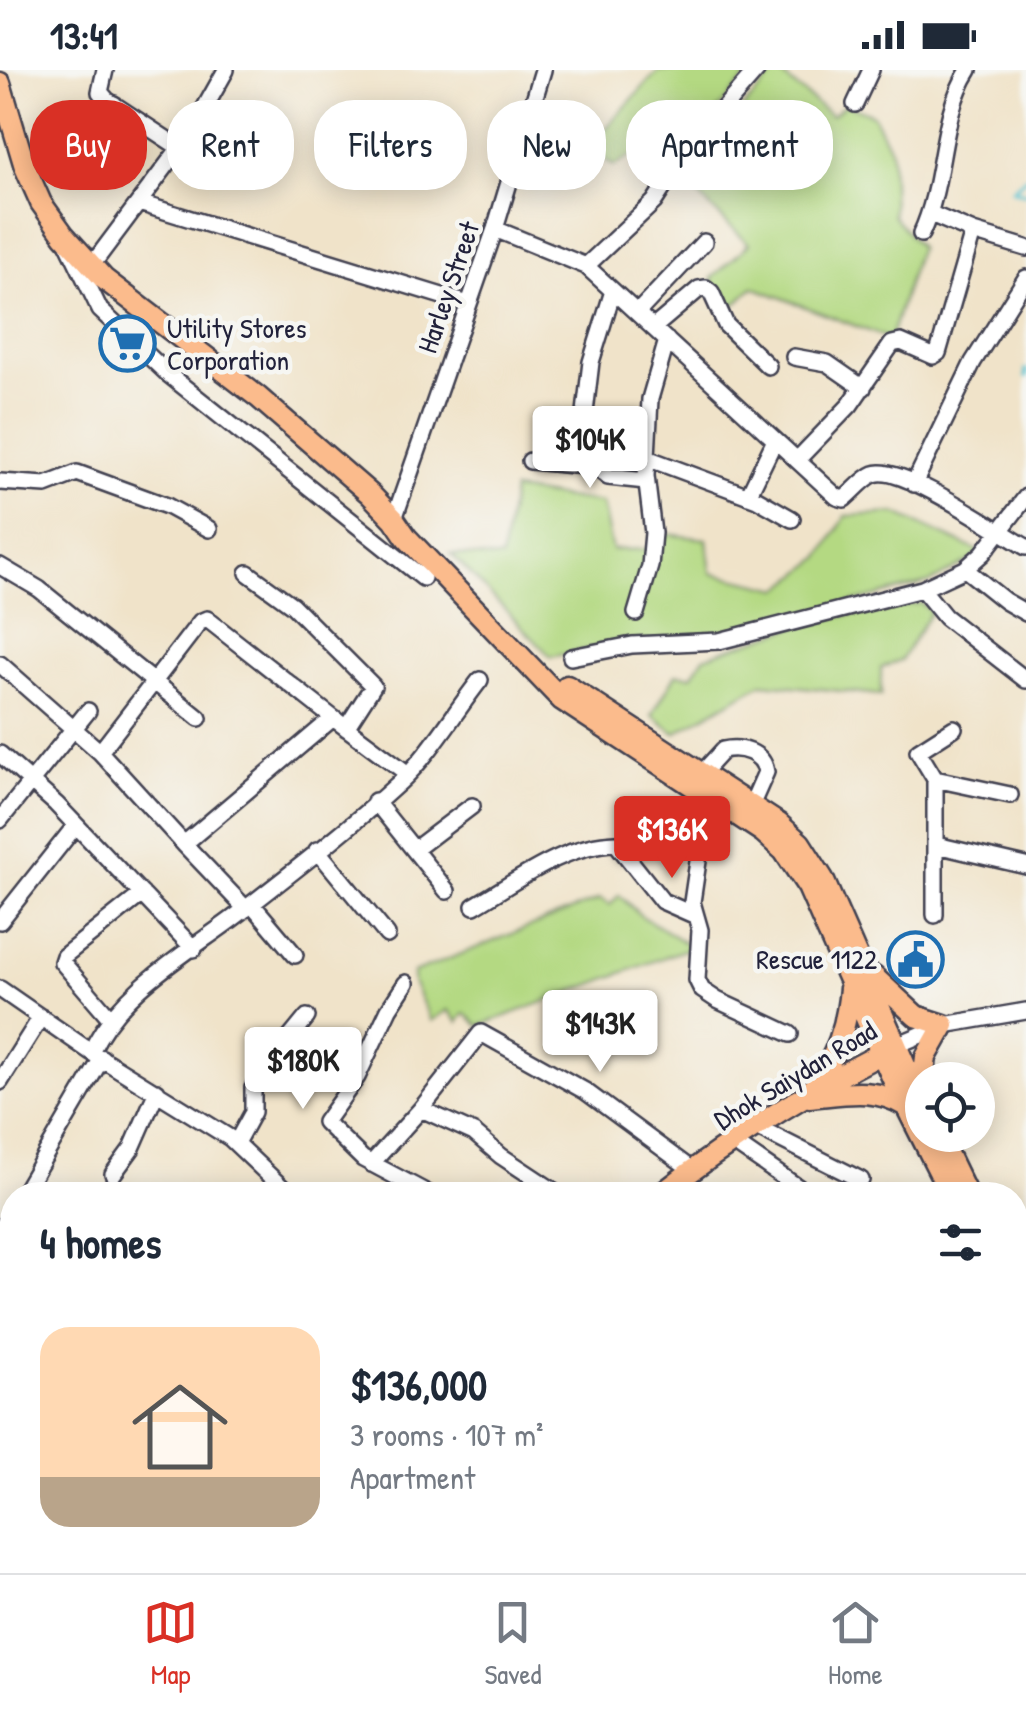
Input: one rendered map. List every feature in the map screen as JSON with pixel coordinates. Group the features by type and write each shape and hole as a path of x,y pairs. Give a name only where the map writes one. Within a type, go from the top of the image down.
{"main road":[{"path":"0,83 25,167 41,203 92,265 147,315 258,397 394,518 407,538 562,700 751,806 786,830 811,857 861,963 890,1049"},
{"path":"707,783 784,851 808,887 851,983 905,1080"},
{"path":"861,963 907,1010 944,1025 925,1062"},
{"path":"802,1098 830,1064 842,1038 851,983"},
{"name":"Dhok Saiydan Road","path":"677,1182 802,1098 890,1049"},
{"path":"802,1098 867,1092 905,1101"},
{"path":"935,1152 947,1182"},
{"path":"946,1152 961,1182"}],"street":[{"path":"104,70 100,92 109,100"},
{"path":"208,100 226,70"},
{"name":"Harley Street","path":"394,518 494,229 543,70"},
{"path":"586,266 654,202 692,144 757,70"},
{"path":"855,104 871,70"},
{"path":"921,234 931,214 955,92 969,70"},
{"path":"92,265 167,166"},
{"path":"140,203 468,304"},
{"path":"931,214 972,232 1026,248"},
{"path":"494,229 586,266 837,497 844,499 872,474 886,472 982,517 1026,548"},
{"path":"797,460 863,388 896,341 933,356 938,353 972,232"},
{"path":"64,235 100,310 169,374 423,578"},
{"path":"637,313 704,242"},
{"path":"914,484 973,362 1026,278"},
{"path":"653,328 699,289 706,288 726,326 768,366"},
{"path":"583,430 591,362 613,291"},
{"path":"636,613 650,566 652,533 646,482 650,399 667,340"},
{"path":"794,358 827,363 863,388"},
{"path":"748,496 775,440"},
{"path":"647,458 748,496 792,518"},
{"path":"530,460 596,468 608,477 646,482"},
{"path":"0,482 46,485 77,474 167,506 209,529"},
{"path":"570,657 632,645 719,641 922,589 965,570 1026,498"},
{"path":"0,566 40,590 199,718"},
{"path":"965,570 1026,613"},
{"path":"184,844 340,723 373,686 292,605 248,573"},
{"path":"922,589 945,617 1026,680"},
{"path":"100,752 200,622 207,619 408,774"},
{"path":"0,664 100,752 184,844 295,955"},
{"path":"29,1182 97,1055 110,1019 122,1004 249,906 408,774 480,680"},
{"path":"0,820 88,710"},
{"path":"935,915 935,779 918,751 954,728"},
{"path":"707,783 718,755 730,748 762,758 766,772 751,806"},
{"path":"0,754 76,825 194,949"},
{"path":"935,779 1010,795"},
{"path":"375,802 448,891"},
{"path":"414,850 472,806"},
{"path":"0,921 76,825"},
{"path":"700,841 692,902 700,930 697,980 702,990 790,1034"},
{"path":"474,906 564,855 599,843 616,842 662,900 696,916"},
{"path":"936,844 1026,866"},
{"path":"317,850 388,935"},
{"path":"110,1019 62,962 64,956 142,894"},
{"path":"406,983 388,1009 356,1077 325,1118 371,1164 406,1182"},
{"path":"1,993 236,1143 273,1182"},
{"name":"Dhok Saiydan Road","path":"890,1049 944,1025 1026,1011"},
{"path":"236,1143 253,1112 257,1078 307,1017"},
{"path":"0,1082 41,1018"},
{"path":"371,1164 481,1033 585,1092 690,1182"},
{"path":"113,1174 132,1148 157,1092"},
{"path":"421,1109 474,1133 540,1182"},
{"path":"758,1128 861,1180"},
{"path":"734,1143 790,1182"}],"green space":[{"path":"659,70 753,70 727,100 632,100"},
{"path":"777,71 812,100 750,100"},
{"path":"846,104 873,115 891,151 893,215 919,247 890,339 753,287 726,313 712,278 749,244 693,190 833,190 833,114"},
{"path":"626,106 626,159 614,166 606,160 606,128"},
{"path":"513,490 602,503 612,550 648,549 659,533 707,539 711,573 780,589 820,558 846,516 895,513 983,553 931,582 725,635 611,645 551,657 451,554 501,559"},
{"path":"921,603 931,612 901,660 881,668 881,695 762,683 675,733 652,715 676,674 692,676 704,657 815,620"},
{"path":"619,895 640,915 692,947 479,1026 465,1013 458,1022 448,1010 431,1021 413,982 413,973 600,899 610,905"}],"waterway":[{"path":"1026,177 1012,190 1026,194"},
{"path":"1026,370 1026,376"}],"place":[{"name":"Utility Stores Corporation","path":"128,344"},
{"name":"Rescue 1122","path":"916,959"}]}
